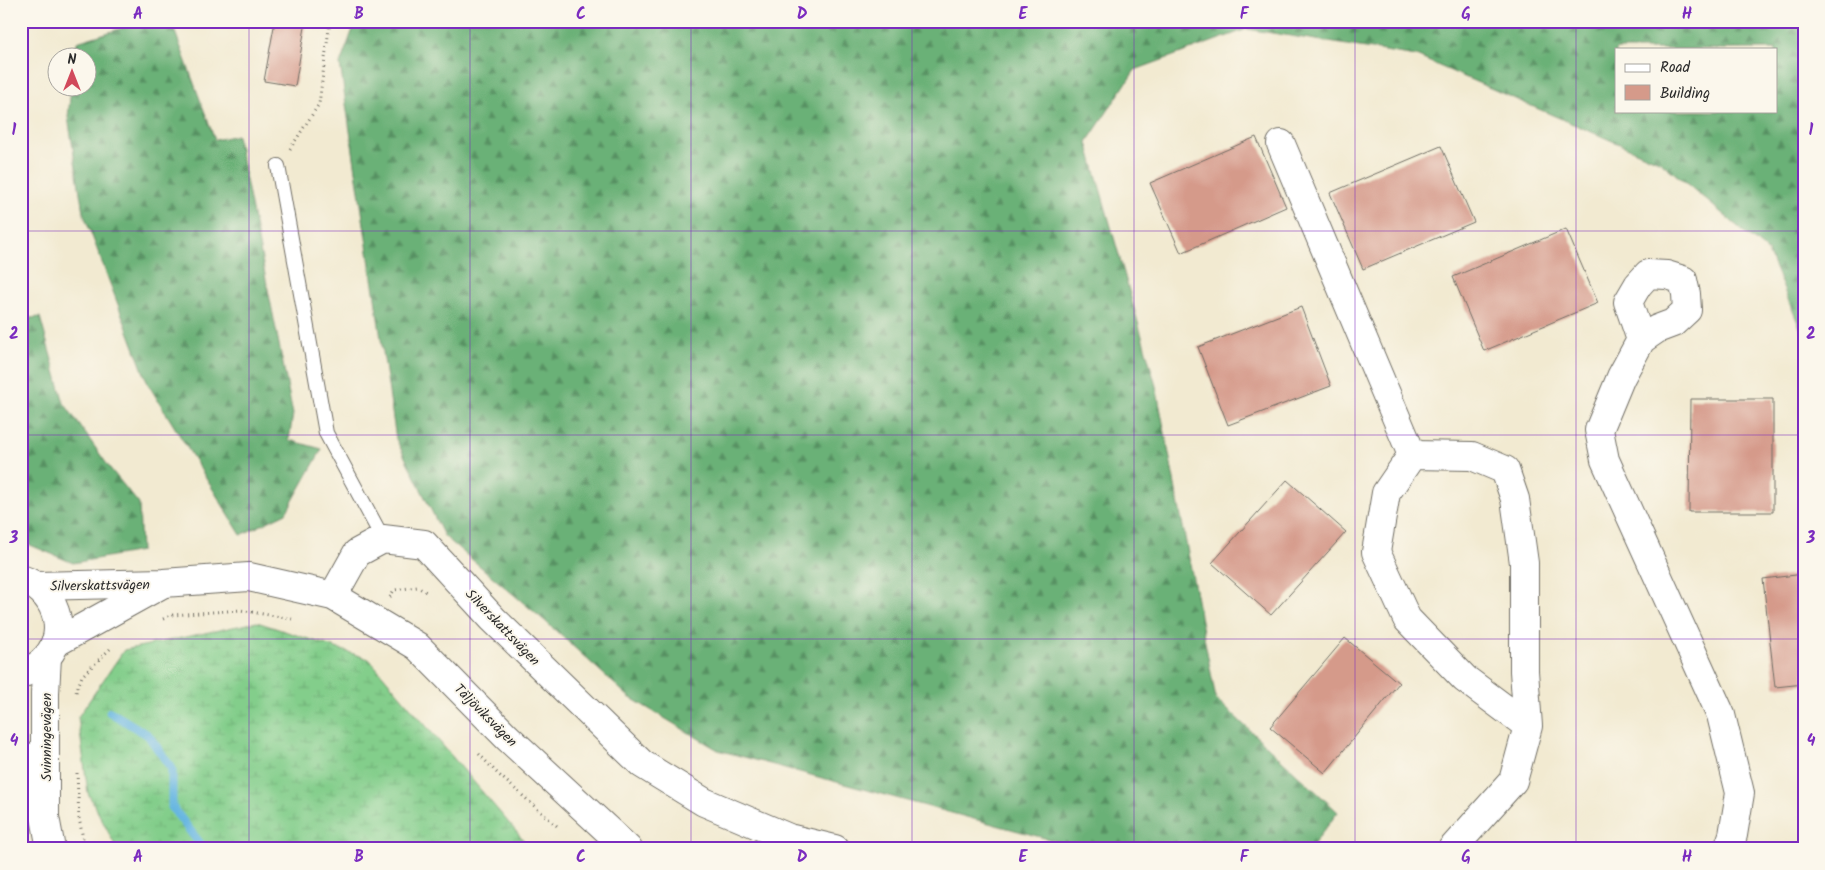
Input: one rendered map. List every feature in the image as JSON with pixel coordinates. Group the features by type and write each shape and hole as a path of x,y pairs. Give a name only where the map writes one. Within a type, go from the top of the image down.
{"street":[{"path":"1281,144 1412,455"},
{"path":"1641,340 1621,377 1599,430 1605,460 1721,716 1740,794 1733,835 1728,849"},
{"path":"1412,455 1472,456 1505,470 1515,499 1524,563 1524,671 1528,726 1513,781 1452,849"},
{"path":"1412,455 1386,493 1376,552 1407,619 1465,679 1528,726"},
{"path":"333,596 357,553 382,539"},
{"name":"Silverskattsvägen","path":"382,539 424,544 493,619 642,764 704,802 789,838 835,849"},
{"name":"Silverskattsvägen","path":"26,581 163,583 249,577 333,596"},
{"name":"Svinningevägen","path":"26,581 49,597 56,611 58,627 51,650 45,693 45,817"},
{"name":"Silverskattsvägen","path":"51,650 163,583"},
{"name":"Täljöviksvägen","path":"333,596 417,646 507,737 628,849"},
{"path":"21,674 35,668 51,650"},
{"name":"Svinningevägen","path":"21,754 45,817 51,849"}],"lane":[{"path":"278,166 326,433 382,539"}],"path":[{"path":"278,166 319,104 330,21"},
{"path":"377,622 394,590 417,587 432,595"},
{"path":"157,621 173,615 240,610 299,620"},
{"path":"73,700 82,676 113,645"},
{"path":"478,753 498,774 561,830"},
{"path":"76,770 79,818 85,849"}],"green space":[{"path":"145,21 171,21 215,140 237,135 293,414 289,440 322,449 286,513 241,535 148,384 83,212 68,117 70,98 98,98 98,48 76,48 77,42"},
{"path":"356,21 1804,21 1804,337 1768,252 1661,162 1416,56 1247,29 1135,70 1087,142 1156,386 1216,699 1338,812 1310,849 1085,849 718,750 629,697 545,621 444,536 396,439 340,64"},
{"path":"40,317 64,403 109,467 139,504 141,551 73,563 30,545 21,530 21,319"},
{"path":"257,622 369,659 531,849 117,849 88,793 78,717 124,650"}],"building":[{"path":"275,21 306,21 295,86 264,81"},
{"path":"1256,137 1286,207 1181,253 1150,183"},
{"path":"1441,146 1474,222 1363,269 1330,193"},
{"path":"1566,229 1598,303 1484,351 1453,277"},
{"path":"1301,307 1331,386 1228,425 1198,347"},
{"path":"1690,399 1773,399 1773,512 1689,512"},
{"path":"1287,480 1346,532 1271,615 1212,563"},
{"path":"1804,574 1804,684 1775,687 1763,579"},
{"path":"1345,638 1399,683 1325,773 1270,727"}],"waterway":[{"path":"110,712 148,735 172,769 172,807 204,849"}]}
